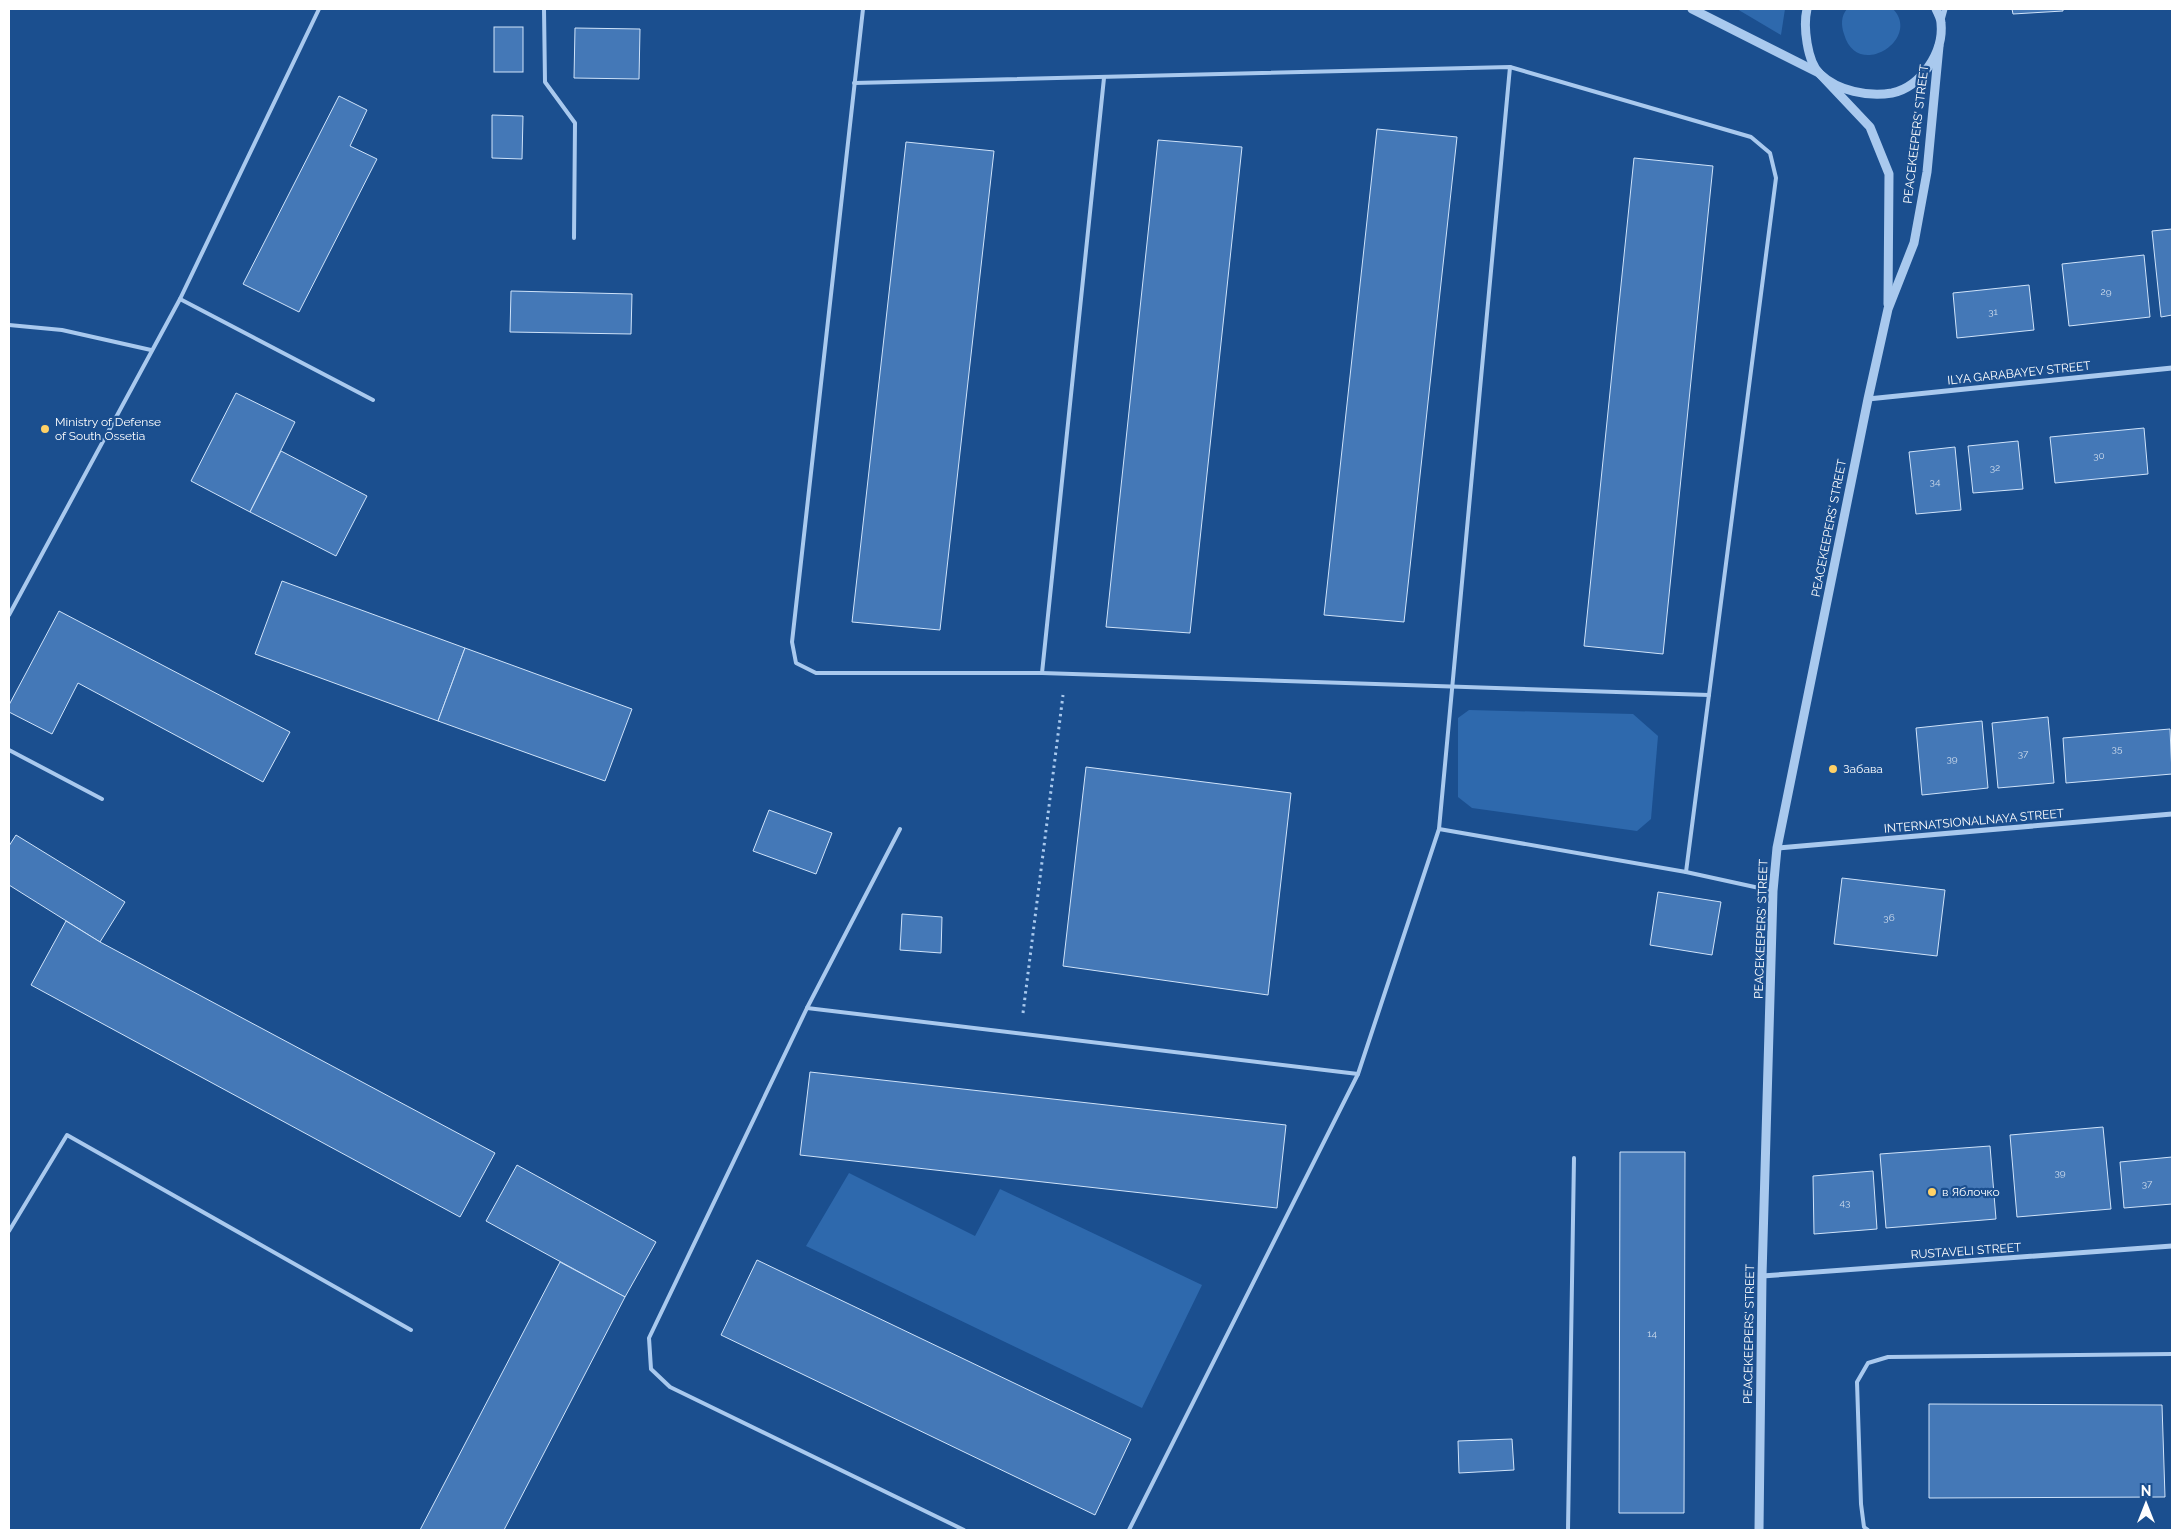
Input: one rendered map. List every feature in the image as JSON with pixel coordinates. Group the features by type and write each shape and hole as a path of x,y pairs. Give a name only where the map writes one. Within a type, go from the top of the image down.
{"street":[{"path":"1692,9 1819,74 1842,88 1866,94 1893,92 1912,83 1930,67 1939,46"},
{"path":"1807,9 1804,23 1808,48 1819,74"},
{"path":"1936,9 1941,22"},
{"path":"1941,22 1945,9"},
{"name":"PEACEKEEPERS' STREET","path":"1759,1530 1762,1276 1773,891 1777,848 1888,309 1914,243 1927,172 1941,22"},
{"name":"PEACEKEEPERS' STREET","path":"1819,74 1870,127 1889,174 1888,309"},
{"name":"ILYA GARABAYEV STREET","path":"1868,399 2172,368"},
{"name":"INTERNATSIONALNAYA STREET","path":"1777,848 2172,814"},
{"name":"RUSTAVELI STREET","path":"1762,1276 2172,1246"}],"lane":[{"path":"9,615 180,299 319,9"},
{"path":"544,9 545,82 575,123 574,238"},
{"path":"863,9 792,642 796,663 816,673 1042,673 1709,695"},
{"path":"854,83 1510,67 1751,137 1770,153 1776,178 1686,872"},
{"path":"1128,1530 1358,1074 1439,829 1510,67"},
{"path":"1042,673 1104,78"},
{"path":"180,299 373,400"},
{"path":"9,325 62,330 151,350"},
{"path":"9,750 102,799"},
{"path":"900,829 807,1008 648,1338 651,1368 670,1387 964,1530"},
{"path":"1439,829 1686,872 1773,891"},
{"path":"807,1008 1358,1074"},
{"path":"9,1231 67,1134 411,1330"},
{"path":"1568,1530 1574,1158"},
{"path":"1868,1530 1864,1527 1861,1504 1857,1382 1868,1363 1888,1357 2172,1354"}],"path":[{"path":"1020,1034 1066,674"}],"shaded area":[{"path":"1737,9 1785,9 1781,35"},
{"path":"1847,9 1893,9 1900,21 1899,32 1894,42 1884,50 1873,55 1861,54 1851,48 1842,27 1842,21"},
{"path":"1469,710 1633,714 1658,736 1651,819 1637,831 1472,808 1458,797 1458,718"},
{"path":"849,1173 975,1236 1000,1189 1202,1285 1142,1408 806,1246"}],"building":[{"path":"2012,9 2063,9 2063,11 2013,14"},
{"path":"494,27 523,27 523,72 494,72"},
{"path":"575,28 640,29 639,79 574,78"},
{"path":"339,96 367,110 350,146 377,159 299,312 243,284"},
{"path":"492,115 523,116 522,159 492,158"},
{"path":"1377,129 1457,137 1404,622 1324,615"},
{"path":"1158,140 1242,147 1190,633 1106,627"},
{"path":"906,142 994,151 940,630 852,622"},
{"path":"1634,158 1713,166 1663,654 1584,646"},
{"path":"2172,229 2172,315 2161,317 2152,231"},
{"path":"2144,255 2150,317 2069,326 2062,264"},
{"path":"2029,285 2034,330 1957,338 1953,293"},
{"path":"511,291 632,294 631,334 510,332"},
{"path":"236,393 295,422 250,512 191,481"},
{"path":"2144,428 2148,474 2055,483 2050,437"},
{"path":"2018,441 2023,489 1973,493 1968,446"},
{"path":"1955,447 1961,510 1916,514 1909,452"},
{"path":"281,451 367,496 336,556 250,512"},
{"path":"282,581 465,648 438,721 255,654"},
{"path":"59,611 290,732 263,782 78,683 52,734 9,712 9,705"},
{"path":"465,648 632,709 605,781 438,721"},
{"path":"2048,717 2054,783 1998,788 1992,723"},
{"path":"1982,721 1988,788 1922,795 1916,728"},
{"path":"2170,729 2172,774 2066,783 2063,738"},
{"path":"1086,767 1291,793 1268,995 1063,966"},
{"path":"769,810 832,833 816,874 753,851"},
{"path":"16,835 125,902 100,942 9,885 9,846"},
{"path":"1842,878 1945,890 1937,956 1834,944"},
{"path":"1658,892 1721,902 1712,955 1650,945"},
{"path":"902,914 942,917 941,953 900,950"},
{"path":"66,921 100,942 495,1153 460,1217 31,985"},
{"path":"810,1072 1286,1125 1277,1208 800,1155"},
{"path":"2103,1127 2111,1209 2017,1217 2010,1135"},
{"path":"1990,1146 1996,1219 1886,1228 1880,1154"},
{"path":"1620,1152 1685,1152 1684,1513 1619,1513"},
{"path":"2172,1157 2172,1204 2124,1208 2120,1162"},
{"path":"517,1165 656,1242 625,1297 486,1221"},
{"path":"1873,1171 1877,1229 1814,1234 1813,1176"},
{"path":"757,1260 1131,1439 1095,1515 721,1335"},
{"path":"560,1262 625,1297 504,1530 420,1530"},
{"path":"1929,1404 2162,1405 2165,1497 1929,1498"},
{"path":"1512,1439 1514,1470 1459,1473 1458,1441"}],"place":[{"name":"Ministry of Defense of South Ossetia","path":"45,429"},
{"name":"Забава","path":"1833,769"},
{"name":"в Яблочко","path":"1932,1192"}]}
